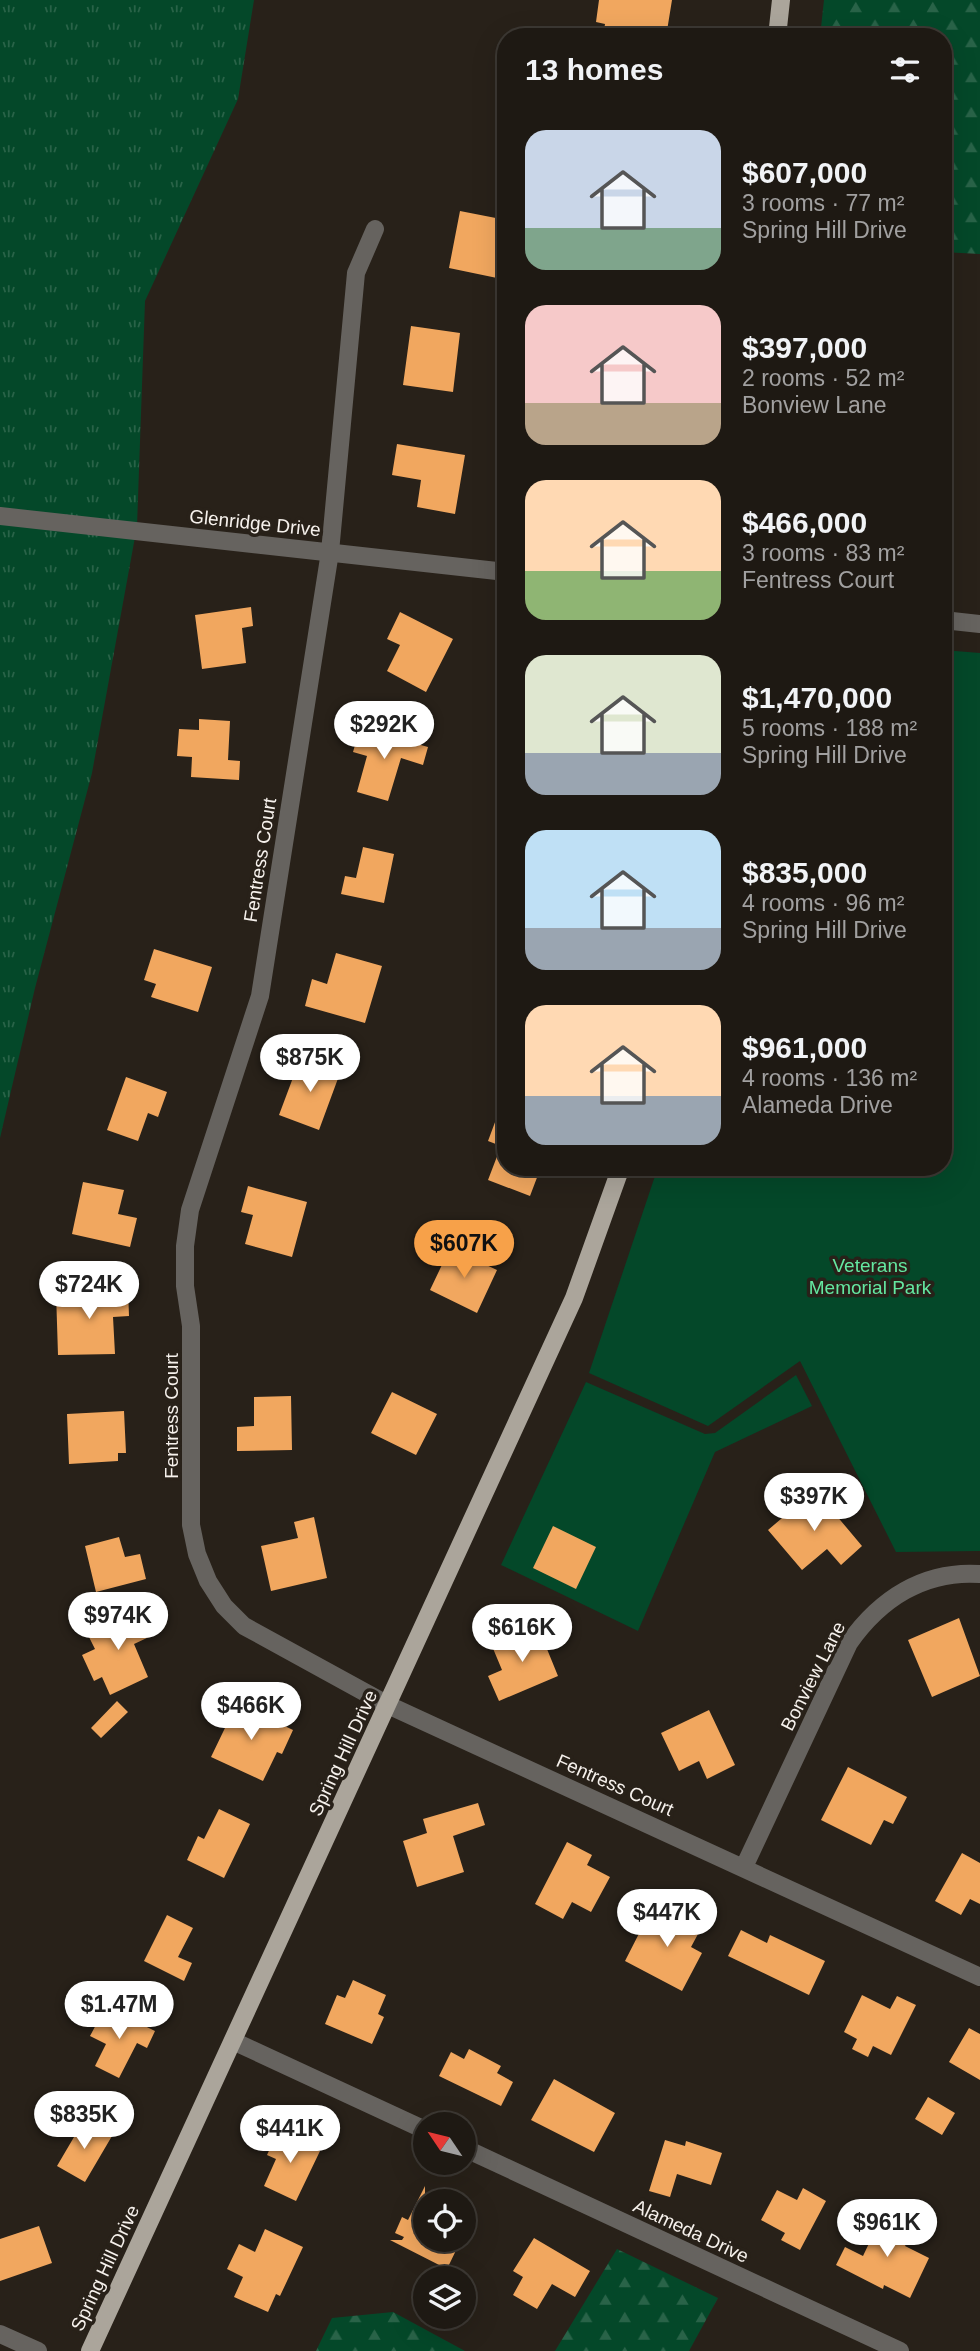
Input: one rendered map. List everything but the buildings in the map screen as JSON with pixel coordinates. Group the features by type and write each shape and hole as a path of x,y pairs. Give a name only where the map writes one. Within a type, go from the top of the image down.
{"main road":[{"path":"778,28 782,0"},
{"name":"Spring Hill Drive","path":"90,2351 574,1298 618,1176"}],"street":[{"name":"Fentress Court","path":"375,229 356,273 330,552 260,996 190,1210 185,1246 185,1286 191,1326 191,1525 197,1554 208,1581 224,1606 244,1626 388,1705 980,1977"},
{"name":"Glenridge Drive","path":"0,516 497,571"},
{"path":"952,621 980,624"},
{"name":"Bonview Lane","path":"744,1867 849,1643 864,1622 882,1604 923,1581 948,1575 980,1574"},
{"path":"233,2041 413,2124"},
{"name":"Alameda Drive","path":"476,2154 900,2351"},
{"path":"0,2334 38,2351"}],"green space":[{"path":"0,0 254,0 238,99 145,301 137,526 92,773 35,988 0,1138"},
{"path":"824,0 980,0 980,254 952,252 952,28 821,28"},
{"name":"Veterans Memorial Park","path":"952,651 980,653 980,1551 896,1552 800,1361 708,1426 589,1373 655,1176 952,1176"},
{"path":"796,1375 812,1406 715,1452 638,1631 501,1565 586,1382 705,1434 715,1433"},
{"path":"617,2249 718,2298 689,2351 555,2351"},
{"path":"393,2312 413,2323 413,2329 424,2329 465,2351 316,2351 332,2318"}]}
